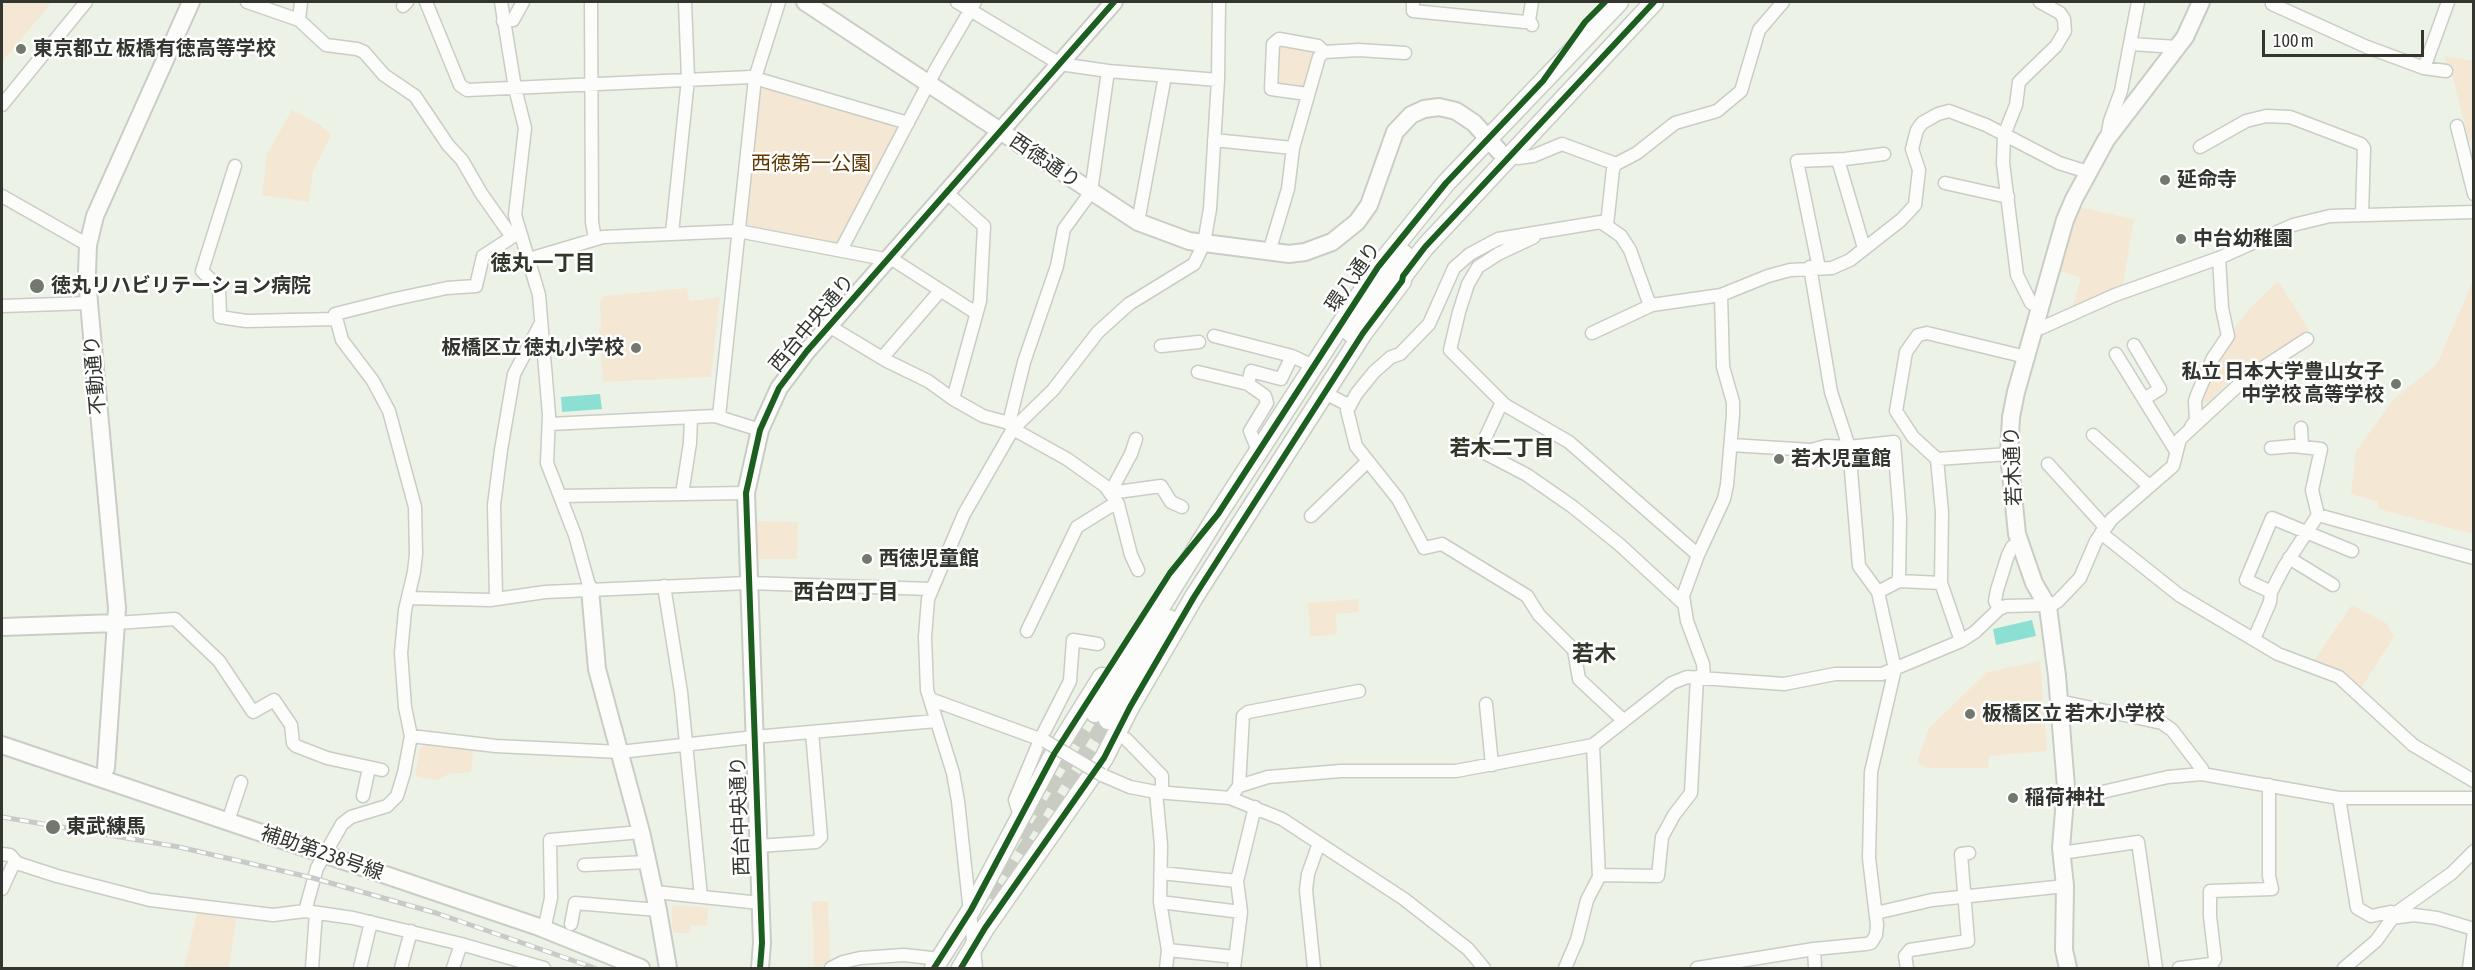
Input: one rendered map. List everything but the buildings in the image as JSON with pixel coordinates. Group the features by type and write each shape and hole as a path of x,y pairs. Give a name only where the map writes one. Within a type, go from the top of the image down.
{"main road":[{"path":"1543,81 1585,22 1605,2"},
{"name":"環八通り","path":"1619,2 1543,81 1499,148 1424,207 1378,267 1313,366 1266,464 1218,514 1101,716 1190,594 1266,464 1401,258 1499,148 1638,2"},
{"path":"961,969 1004,901 1104,758 1190,594 1226,538 1266,464 1325,393 1363,333 1402,281 1403,276 1499,148 1654,2"},
{"path":"937,964 971,910 1054,753 1170,573 1218,514"},
{"path":"984,884 994,880 1001,882 1006,891 1004,901"}],"street":[{"path":"2,105 86,2"},
{"name":"不動通り","path":"106,768 117,608 88,303 88,245 95,216 191,2"},
{"path":"247,2 299,20 326,45 364,52 384,75 415,96 448,145 462,160 480,193 516,234 529,259 539,295 542,322 549,424 547,463 575,535 590,589 597,669 641,831 655,892 668,969"},
{"path":"299,20 301,2"},
{"path":"426,2 460,86 472,91 688,79 755,78 908,123"},
{"path":"501,2 515,88 525,128 514,205 516,234"},
{"path":"503,21 513,20 523,2"},
{"path":"591,2 592,222 595,239"},
{"path":"672,233 688,79 685,2"},
{"path":"719,416 755,78 779,2"},
{"name":"西徳通り","path":"805,2 1138,222 1170,235 1204,243 1289,254 1319,248 1343,234 1357,222 1369,205 1395,132 1401,124 1417,112 1432,107 1451,109 1468,118 1499,148"},
{"path":"957,2 973,5 1060,64 1108,71 1218,80"},
{"name":"西台中央通り","path":"760,969 760,903 746,494 760,430 769,408 791,370 1114,2"},
{"path":"1011,426 1053,390 1098,332 1129,304 1194,264 1204,243 1210,210 1218,80 1219,2"},
{"path":"1413,2 1413,11 1525,22 1530,22 1532,2"},
{"path":"1607,225 1613,169 1616,164 1637,153 1675,123 1717,111 1742,91 1759,30 1782,2"},
{"path":"2040,2 2060,13 2064,19 2065,31 2056,46 2019,82 2016,105 2004,135 2004,163 2017,274 2031,303 2040,308"},
{"path":"2106,140 2121,91 2138,2"},
{"name":"若木通り","path":"2068,969 2064,950 2065,886 2061,853 2061,833 2066,798 2060,701 2047,606 2034,583 2019,542 2010,454 2011,417 2066,220 2106,140 2185,37 2201,2"},
{"path":"2273,2 2272,4 2367,47 2424,68 2446,71"},
{"path":"2424,68 2448,2"},
{"path":"840,250 928,84 973,5"},
{"path":"1307,94 1271,89 1274,45 1279,39 1318,46 1324,52"},
{"path":"2130,44 2178,47"},
{"path":"1269,252 1288,189 1293,148 1319,57 1324,52 1359,50 1405,53"},
{"path":"976,969 958,801 953,773 927,690 925,637 931,589 964,514 1011,426 1024,362 1057,266 1064,229 1090,192 1108,71"},
{"path":"1138,222 1165,76"},
{"path":"1593,333 1652,304 1721,295 1768,276 1815,267 1832,268 1841,264 1901,220 1915,205 1919,170 1912,149 1917,130 1922,123 1938,114 1949,111 1986,125 2059,163 2088,172"},
{"path":"2200,147 2246,121 2266,116 2290,117 2361,144 2364,148 2362,215"},
{"path":"2457,126 2474,194"},
{"path":"1214,140 1293,148"},
{"path":"1499,148 1518,158 1533,156 1562,144 1616,164"},
{"path":"1697,969 1814,949 1871,943 1876,935 1876,914 1869,858 1871,772 1895,669 1878,592 1859,566 1849,447 1831,392 1815,267 1797,162 1884,154"},
{"path":"1838,160 1864,248"},
{"path":"235,166 202,271 219,288 220,317 246,321 336,319"},
{"path":"1945,183 2008,196"},
{"path":"946,192 984,226 982,280 976,313 953,399"},
{"path":"2,196 88,245"},
{"path":"2035,327 2041,328 2115,295 2218,258 2293,225 2330,216 2474,212"},
{"path":"1624,721 1579,679 1574,650 1539,615 1527,596 1442,544 1424,548 1398,499 1354,439 1347,410 1374,372 1391,357 1400,354 1430,324 1454,268 1484,245 1498,239 1598,222 1607,225 1621,236 1630,250 1648,300 1652,304"},
{"path":"529,259 595,239 738,231 895,261 976,313"},
{"path":"1544,232 1498,254 1478,267 1468,284 1453,330 1450,350 1502,402 1569,441 1698,555"},
{"path":"312,969 310,912 313,878 342,824 351,818 387,806 397,796 411,736 405,707 400,653 405,610 416,554 415,507 389,411 373,381 342,340 335,314 447,288 476,286 483,256 516,234"},
{"path":"2191,428 2196,420 2197,395 2213,358 2228,336 2222,308 2218,258"},
{"path":"882,358 940,291"},
{"path":"1599,875 1658,876 1662,837 1674,815 1691,793 1703,664 1687,621 1683,596 1698,555 1724,499 1731,445 1733,402 1724,367 1721,295"},
{"path":"2,306 88,303"},
{"path":"496,598 494,505 501,450 514,374 542,322"},
{"path":"829,326 882,358 928,381 983,416 1011,426 1067,459 1105,486 1118,504 1131,555 1138,570"},
{"path":"1961,641 1941,583 1942,513 1937,459 1913,437 1896,411 1906,352 1917,335 1927,333 2026,357"},
{"path":"1214,336 1292,356 1313,366"},
{"path":"1239,786 1268,777 1301,772 1431,772 1492,765 1593,745 1672,683 1687,677 1784,684 1835,674 1882,674 1961,641 1975,632 1998,609 2006,606 2047,606 2058,601 2080,578 2103,530 2173,466 2180,439 2244,380 2307,339"},
{"path":"1161,346 1199,342"},
{"path":"2134,345 2160,389 2144,399"},
{"path":"2116,354 2176,451"},
{"path":"1248,384 1251,371 1281,380 1292,356"},
{"path":"2268,365 2287,397"},
{"path":"1198,372 1248,384 1265,396 1267,402 1250,431 1266,464"},
{"path":"1325,393 1350,406"},
{"path":"1502,402 1481,447 1483,452 1530,477 1573,507 1635,558 1684,604"},
{"path":"549,424 719,416 760,430"},
{"path":"682,494 690,443 691,417"},
{"path":"2301,428 2302,447"},
{"path":"2093,435 2149,486"},
{"path":"1110,493 1131,454 1136,439"},
{"path":"1731,445 1811,450 1826,446 1849,447 1894,442 1900,518 1899,581"},
{"path":"2253,639 2270,602 2271,592 2289,558 2318,515 2312,490 2321,449 2293,446 2271,448"},
{"path":"1937,459 2010,454"},
{"path":"1311,516 1368,461"},
{"path":"2048,464 2103,530 2178,595 2278,654 2339,677 2413,745 2474,782"},
{"path":"1110,493 1161,486 1171,502 1182,507"},
{"path":"560,496 746,494"},
{"path":"1027,631 1051,586 1077,527 1118,504"},
{"path":"2318,515 2474,558"},
{"path":"2271,592 2246,580 2272,518 2352,551"},
{"path":"1998,609 1995,601 2001,578 2012,547 2019,542"},
{"path":"2289,558 2333,585"},
{"path":"1878,592 1899,581 1941,583"},
{"path":"408,598 455,600 590,589 748,584 931,589"},
{"path":"664,586 688,745 701,897"},
{"path":"2,627 175,619 219,661 254,712 274,700 291,725 293,743 296,747 327,758 376,769 363,796"},
{"path":"1020,816 1015,800 1070,681 1073,640 1098,644"},
{"path":"1230,798 1239,786 1243,716 1248,712 1359,691"},
{"path":"930,699 1042,741 1130,788 1230,798 1282,819 1404,899 1468,949 1484,969"},
{"path":"2060,701 2162,723 2172,730 2202,769"},
{"path":"1486,704 1492,765"},
{"path":"411,736 496,746 620,752 754,737 936,721"},
{"path":"758,846 816,842 821,837 812,732"},
{"path":"1126,739 1162,776 1159,792 1160,902 1168,951 1166,969"},
{"name":"補助第238号線","path":"2,745 544,930 641,969"},
{"path":"1565,969 1577,940 1587,900 1599,875 1593,745"},
{"path":"2066,798 2076,798 2168,777 2202,774 2339,798 2474,798"},
{"path":"228,821 242,782"},
{"path":"2179,969 2212,964 2215,959 2210,916 2210,891 2272,889 2269,876 2269,785"},
{"path":"2339,798 2357,908 2371,916 2390,912 2394,915 2437,918 2474,930 2469,969"},
{"path":"1168,951 1235,963 1241,912 1237,881 1255,807"},
{"path":"544,930 550,898 550,840 641,831"},
{"path":"2061,853 2138,842 2156,969"},
{"path":"1314,969 1306,890 1308,874 1319,843"},
{"path":"2344,969 2376,941 2394,915 2452,873 2474,851"},
{"path":"1907,969 1905,956 1910,950 1968,942 1961,854 1969,853"},
{"path":"2,854 10,855 17,863 150,900 273,915 310,912 371,922 461,944 520,965 544,969"},
{"path":"584,865 648,862"},
{"path":"2,889 12,867 17,863"},
{"path":"1161,873 1237,881"},
{"path":"1876,914 1932,900 2065,886"},
{"path":"655,892 760,903"},
{"path":"1160,902 1241,912"},
{"path":"571,924 575,903 658,910"},
{"path":"360,969 371,922"},
{"path":"401,969 411,931"},
{"path":"453,969 461,944"},
{"path":"1814,949 1815,969"},
{"path":"831,969 843,962 860,958 904,955 937,964"}],"green space":[{"path":"2,2 52,2 2,62"},
{"path":"1281,43 1313,50 1315,53 1305,87 1301,90 1274,84 1277,46"},
{"path":"2445,56 2473,61 2473,136 2469,142 2451,70 2446,68"},
{"name":"西徳第一公園","path":"765,87 894,123 897,131 838,245 744,225 761,90"},
{"path":"292,110 319,124 331,135 313,171 309,202 262,195 267,154"},
{"path":"2079,207 2134,219 2123,286 2072,308 2081,277 2058,271 2067,236"},
{"path":"2278,281 2309,329 2296,340 2236,375 2209,402 2203,403 2201,398 2218,359 2232,343 2233,330 2248,310"},
{"path":"2473,281 2473,534 2378,509 2378,502 2351,494 2356,451 2394,399 2437,364"},
{"path":"687,288 689,301 720,297 711,377 603,382 599,328 601,325 600,303 604,296"},
{"path":"755,521 798,522 797,559 756,559"},
{"path":"1358,599 1359,612 1336,614 1337,634 1310,637 1308,603"},
{"path":"2352,605 2386,623 2394,637 2360,690 2340,672 2314,660"},
{"path":"2040,661 2047,751 1989,756 1988,768 1927,768 1917,762 1929,728 1987,672"},
{"path":"424,745 473,750 471,772 449,774 436,780 415,776 420,747"},
{"path":"812,901 828,901 830,963 819,968 814,968"},
{"path":"674,905 708,908 707,926 691,925 691,933 673,933 671,908"},
{"path":"198,909 237,913 229,968 184,968"}],"water":[{"path":"600,394 602,409 562,412 561,397"},
{"path":"2032,620 2036,636 1996,645 1993,629"}],"tunnel":[{"path":"1019,837 1095,713"},
{"path":"994,901 1108,720"}],"railway":[{"path":"2,817 179,847 313,878 436,913 595,968"}],"cycle path":[{"path":"760,968 762,943 746,493 760,430 779,388 807,351 1114,2"},
{"path":"934,968 971,910 1054,754 1170,573 1218,514 1378,267 1446,183 1543,81 1585,22 1605,2"},
{"path":"961,968 985,928 1104,758 1130,707 1194,597 1363,333 1402,281 1403,276 1425,247 1654,2"}],"place":[{"name":"東京都立 板橋有徳高等学校","path":"21,49"},
{"name":"延命寺","path":"2165,180"},
{"name":"中台幼稚園","path":"2181,239"},
{"name":"徳丸リハビリテーション病院","path":"37,286"},
{"name":"板橋区立 徳丸小学校","path":"636,348"},
{"name":"私立 日本大学豊山女子 中学校 高等学校","path":"2396,384"},
{"name":"若木児童館","path":"1779,459"},
{"name":"西徳児童館","path":"867,559"},
{"name":"板橋区立 若木小学校","path":"1970,714"},
{"name":"稲荷神社","path":"2013,798"},
{"name":"東武練馬","path":"53,827"}],"district":[{"name":"徳丸一丁目","path":"543,263"},
{"name":"若木二丁目","path":"1502,448"},
{"name":"西台四丁目","path":"846,592"},
{"name":"若木","path":"1594,654"}]}
